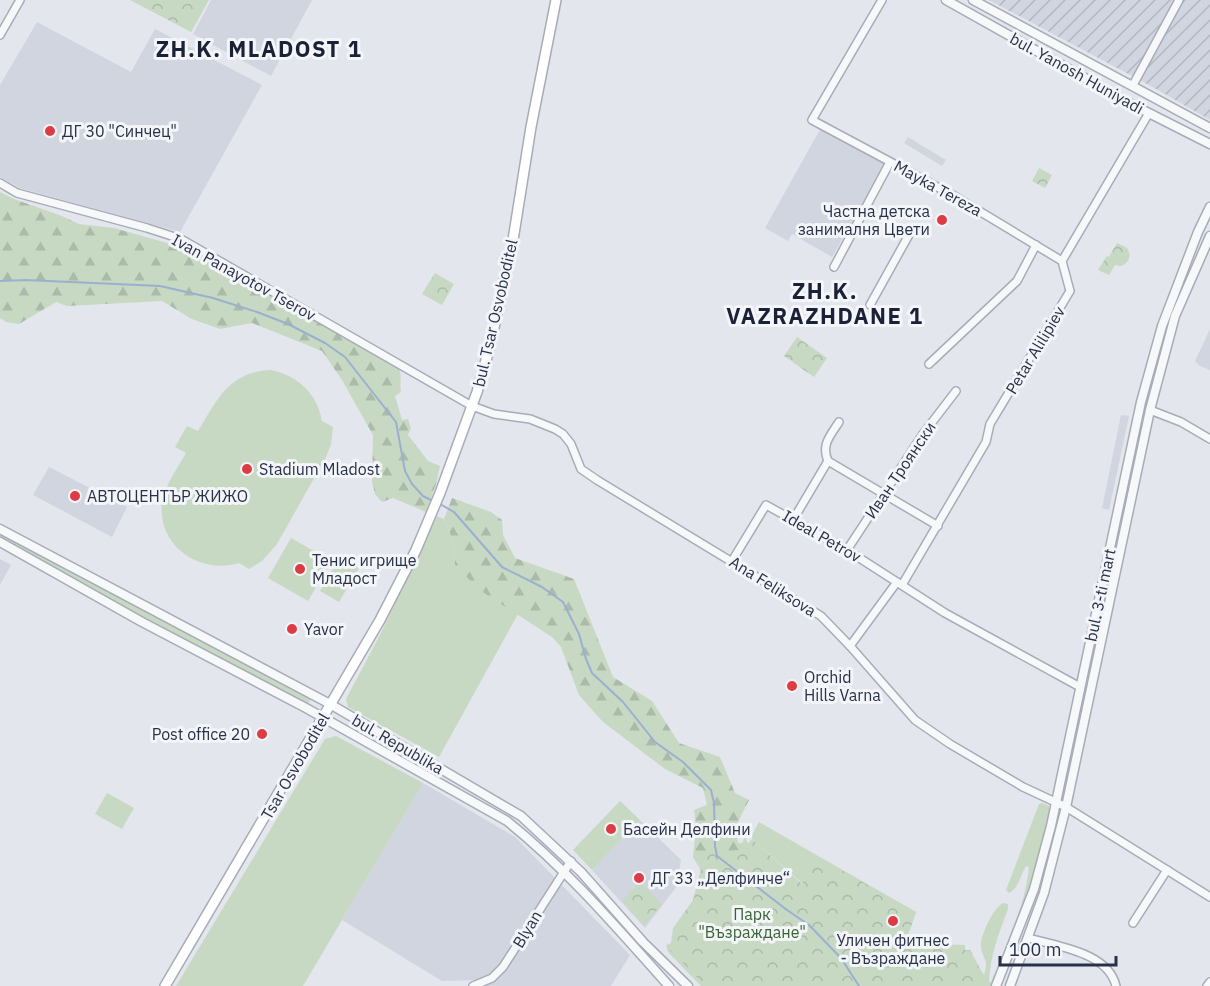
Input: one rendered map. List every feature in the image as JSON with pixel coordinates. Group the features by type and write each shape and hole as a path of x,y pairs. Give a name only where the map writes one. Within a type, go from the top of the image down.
{"main road":[{"name":"bul. Tsar Osvoboditel","path":"330,704 384,611 432,514 472,406 499,309 556,0"},
{"name":"Tsar Osvoboditel","path":"165,986 330,704"}],"street":[{"path":"0,36 21,0"},
{"name":"Mayka Tereza","path":"882,0 812,120 956,197 1062,261"},
{"name":"bul. Yanosh Huniyadi","path":"946,0 1149,113 1210,144"},
{"name":"bul. Yanosh Huniyadi","path":"973,0 1210,128"},
{"path":"1133,85 1179,0"},
{"path":"1062,261 1149,113"},
{"path":"834,267 890,162"},
{"name":"Ivan Panayotov Tserov","path":"0,183 26,196 181,239 472,406"},
{"name":"bul. 3-ti mart","path":"996,986 1020,930 1034,889 1056,803 1147,380 1162,326 1210,207"},
{"path":"870,305 910,233"},
{"name":"bul. 3-ti mart","path":"1010,986 1044,893 1066,807 1150,410 1175,316 1210,236"},
{"path":"929,364 1017,281 1036,246"},
{"name":"Petar Alilipiev","path":"850,646 900,583 938,526 987,442 990,424 1070,291 1062,261"},
{"name":"Иван Троянски","path":"847,550 923,434 956,391"},
{"name":"Ana Feliksova","path":"472,406 494,414 530,419 563,434 571,444 581,469 821,616 915,720 950,744 1023,787 1066,807 1210,897"},
{"path":"1150,410 1181,422 1210,439"},
{"path":"839,422 825,445 828,461 938,526"},
{"path":"793,520 828,461"},
{"name":"Ideal Petrov","path":"732,561 766,504 847,550 945,613 1080,687"},
{"name":"bul. Republika","path":"0,529 330,704 521,816 571,861 643,942 688,986"},
{"name":"bul. Republika","path":"0,542 322,717 507,821 563,872 669,986"},
{"name":"Blyan","path":"473,986 492,978 503,967 571,861"},
{"path":"1132,923 1167,870"},
{"path":"1029,938 1088,956 1103,963 1113,976 1116,986"},
{"path":"1207,986 1210,982"}],"shaded area":[{"path":"211,0 312,0 271,76 193,34"},
{"path":"989,0 1210,0 1210,120 1149,85"},
{"path":"37,22 131,72 155,29 262,85 180,232 20,188 0,177 0,85"},
{"path":"822,126 886,163 832,257 792,234 788,241 765,228"},
{"path":"908,137 946,160 942,166 904,143"},
{"path":"1210,329 1210,370 1195,361"},
{"path":"1121,415 1129,416 1109,510 1102,508"},
{"path":"49,467 127,507 112,537 33,495"},
{"path":"0,559 11,565 0,585"},
{"path":"423,783 515,837 630,955 611,986 489,986 479,980 442,981 342,920"},
{"name":"ДГ 33 „Делфинче“","path":"640,820 681,860 677,886 645,928 592,870"}],"green space":[{"path":"130,0 209,0 191,32"},
{"path":"1039,168 1052,175 1045,188 1032,181"},
{"path":"0,192 79,224 114,228 188,249 398,368 401,392 395,396 402,420 408,419 411,428 408,435 428,461 440,466 426,512 393,498 382,502 375,494 372,481 373,435 342,380 322,351 252,323 220,329 192,319 162,301 67,306 56,302 19,324 6,322 0,318"},
{"path":"1117,243 1127,248 1128,261 1121,266 1115,265 1109,275 1098,270 1107,256 1109,257"},
{"path":"435,273 454,284 442,305 422,294"},
{"path":"797,337 827,358 814,377 784,356"},
{"name":"Stadium Mladost","path":"271,370 298,381 305,387 316,402 322,421 333,427 331,444 326,457 277,544 262,561 249,569 239,563 224,566 196,561 174,544 166,532 162,518 162,503 166,490 186,453 175,447 187,426 198,431 219,398 234,382 256,372"},
{"path":"452,498 491,512 502,520 503,535 515,558 574,579 613,677 652,701 679,743 720,757 735,793 749,800 736,826 738,843 742,843 745,837 748,844 744,849 699,878 701,870 693,857 696,828 694,810 707,805 703,788 665,769 603,722 579,695 561,647 552,637 478,589 455,565 454,543 444,519"},
{"path":"437,516 444,519 454,543 455,565 478,589 518,614 439,757 348,707 346,699 380,635"},
{"path":"0,529 313,695 306,708 0,542"},
{"name":"Тенис игрище Младост","path":"291,538 331,561 308,601 268,578"},
{"name":"Тенис игрище Младост","path":"340,557 359,568 339,602 320,591"},
{"path":"336,736 423,783 303,986 176,986 325,739"},
{"path":"107,793 134,808 122,829 95,814"},
{"path":"620,801 640,820 592,870 573,850"},
{"path":"1039,804 1049,806 1050,811 1040,856 1020,923 993,986 955,986 982,972 984,975 986,963 981,948 982,937 992,916 1003,903 1008,904 1008,909 993,954 989,981 991,982 1024,896 1029,867 1026,866 1012,891 1009,893 1006,890"},
{"path":"759,822 916,912 908,935 912,943 916,944 895,943 816,863 803,884 752,839"},
{"name":"Парк \"Възраждане\"","path":"752,839 802,884 818,857 916,912 908,935 912,943 965,945 965,950 970,950 984,976 980,986 706,986 670,950 673,928 693,900 701,870 693,857 743,849"},
{"path":"640,882 662,904 644,926 622,901"},
{"path":"674,942 730,986 701,986 668,952 666,945"}],"waterway":[{"path":"0,281 26,280 160,286 213,298 288,324 325,343 345,357 396,422 405,471 412,484 423,496 435,502"},
{"path":"440,504 454,512 502,567 542,587 563,602 579,634 592,673 623,702 655,742 683,762 711,790 714,803 717,856 809,925 841,958 859,986"}],"place":[{"name":"ДГ 30 \"Синчец\"","path":"50,131"},
{"name":"Частна детска занималня Цвети","path":"942,220"},
{"name":"Stadium Mladost","path":"247,469"},
{"name":"АВТОЦЕНТЪР ЖИЖО","path":"75,496"},
{"name":"Тенис игрище Младост","path":"300,569"},
{"name":"Yavor","path":"292,629"},
{"name":"Orchid Hills Varna","path":"792,686"},
{"name":"Post office 20","path":"262,734"},
{"name":"Басейн Делфини","path":"611,829"},
{"name":"ДГ 33 „Делфинче“","path":"639,878"},
{"name":"Уличен фитнес - Възраждане","path":"893,921"}],"district":[{"name":"ZH.K. MLADOST 1","path":"259,48"},
{"name":"ZH.K. VAZRAZHDANE 1","path":"825,302"}]}
